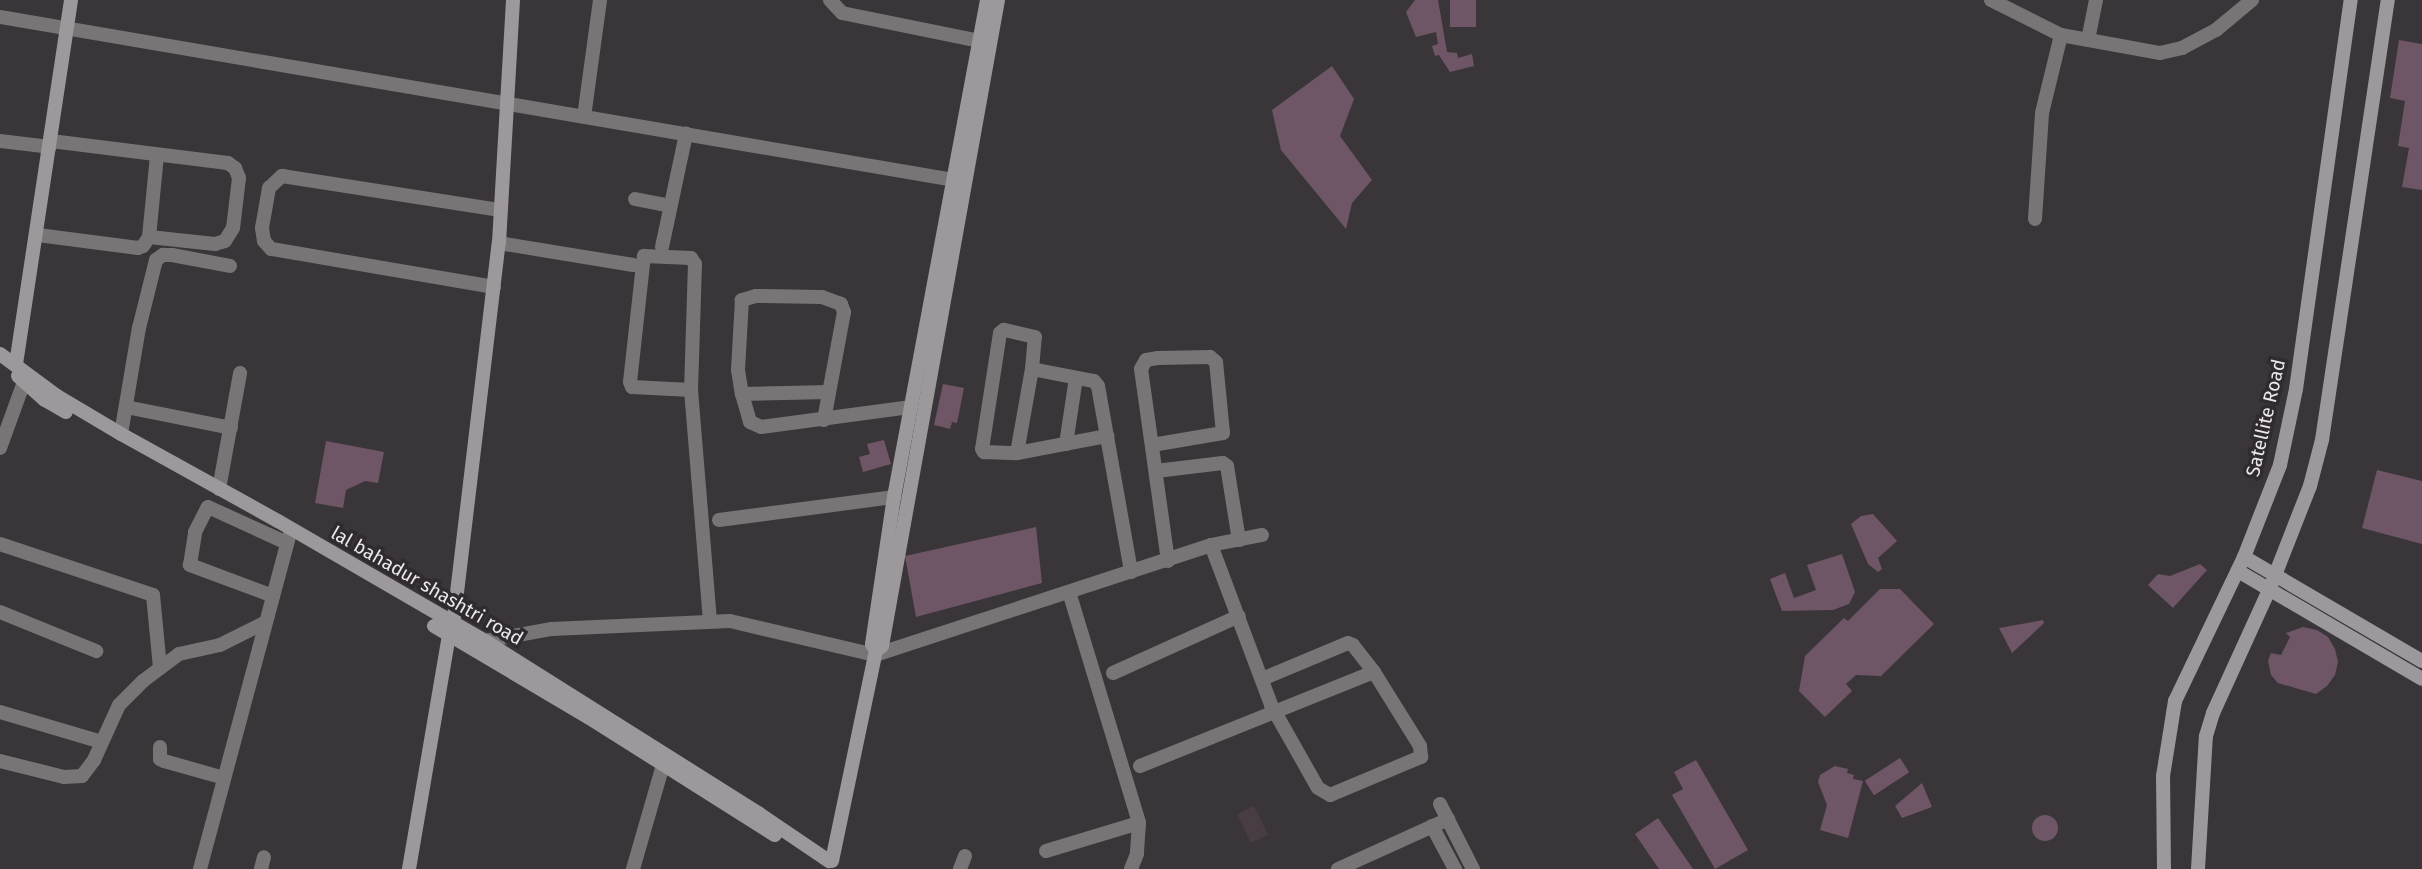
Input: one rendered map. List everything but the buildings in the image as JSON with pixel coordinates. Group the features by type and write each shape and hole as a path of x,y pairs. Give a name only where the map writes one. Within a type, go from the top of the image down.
{"main road":[{"path":"18,373 71,0"},
{"path":"409,869 451,631 494,287 513,0"},
{"path":"875,653 882,646 889,606 958,181 984,41 987,0"},
{"path":"984,41 998,0"},
{"name":"Satellite Road","path":"2164,869 2163,776 2175,701 2241,564 2280,465 2296,389 2351,0"},
{"path":"2198,869 2206,736 2213,713 2270,588 2310,486 2322,440 2388,0"},
{"path":"451,631 831,867 875,653 872,644 910,407 958,181"},
{"name":"lal bahadur shashtri road","path":"0,354 18,373 219,489 289,536 451,631 485,642 736,799 831,867"},
{"path":"0,365 18,373 57,407 289,536"},
{"path":"2241,564 2275,574 2422,661"},
{"path":"2241,564 2270,588 2422,679"}],"street":[{"path":"584,117 600,0"},
{"path":"830,0 842,13 984,41"},
{"path":"1991,0 2061,34 2161,53 2182,48 2216,30 2252,0"},
{"path":"2088,40 2096,0"},
{"path":"0,18 958,181"},
{"path":"2035,219 2042,113 2061,34"},
{"path":"662,247 685,134"},
{"path":"0,141 228,163 235,168 239,178 233,228 225,241 215,244 149,237"},
{"path":"38,235 138,248 149,237 157,155"},
{"path":"494,287 271,249 264,241 262,228 269,188 282,176 500,210"},
{"path":"635,199 670,206"},
{"path":"499,243 633,265"},
{"path":"121,434 139,328 156,260 163,255 172,255 230,266"},
{"path":"691,390 632,387 630,382 644,256 691,258 695,264 691,390 710,621"},
{"path":"824,420 844,312 841,304 822,297 756,296 742,300 739,310 738,370 750,422 756,426 824,420 910,407"},
{"path":"1017,453 1035,337 1004,330 1000,333 982,449 984,452 1017,453 1107,436"},
{"path":"1152,445 1223,433 1216,362 1210,357 1146,360 1142,369 1152,445 1168,561"},
{"path":"1031,369 1094,381 1098,386 1131,572"},
{"path":"0,448 18,373"},
{"path":"219,489 240,373"},
{"path":"1066,444 1076,379"},
{"path":"742,394 829,392"},
{"path":"125,407 231,428"},
{"path":"1156,471 1223,463 1227,466 1239,540"},
{"path":"719,520 894,497"},
{"path":"200,869 224,778 273,596 289,536 208,508 195,532 190,565 273,596"},
{"path":"485,642 552,629 730,621 875,653 1211,545 1262,536"},
{"path":"0,544 153,595 160,668"},
{"path":"1211,545 1262,679 1318,789 1330,795 1419,759 1422,754 1420,746 1374,672 1353,645 1348,643 1262,679"},
{"path":"1069,592 1139,823 1138,854 1131,869"},
{"path":"0,612 96,651"},
{"path":"1113,673 1239,616"},
{"path":"0,761 64,777 82,776 94,760 118,705 160,668 179,654 220,645 266,622"},
{"path":"1140,766 1374,672"},
{"path":"0,712 102,742"},
{"path":"160,747 160,758 164,761 224,778"},
{"path":"633,869 663,765"},
{"path":"1440,804 1474,869"},
{"path":"1338,869 1448,819"},
{"path":"1046,851 1139,823"},
{"path":"1432,827 1455,869"}],"shaded area":[{"path":"1415,0 1438,0 1447,52 1457,53 1458,58 1472,54 1474,66 1450,72 1439,55 1435,56 1432,46 1438,44 1436,32 1416,37 1406,12"},
{"path":"1450,0 1476,0 1476,27 1450,27"},
{"path":"2399,40 2422,44 2422,190 2402,187 2409,148 2398,146 2405,101 2390,98"},
{"path":"1332,66 1354,99 1340,136 1372,180 1352,203 1346,229 1281,150 1272,110"},
{"path":"943,384 964,388 957,423 952,422 950,429 934,425"},
{"path":"884,440 891,464 863,472 859,457 870,454 867,444"},
{"path":"326,441 384,452 378,483 365,481 346,490 343,508 315,503"},
{"path":"2377,470 2422,481 2422,544 2362,528"},
{"path":"1873,514 1897,541 1878,558 1882,569 1878,572 1868,564 1851,524 1861,516"},
{"path":"1036,527 1042,583 916,617 905,556"},
{"path":"1842,554 1855,592 1849,604 1833,610 1782,611 1770,579 1785,573 1794,598 1816,590 1807,565"},
{"path":"2200,564 2207,570 2173,608 2148,585 2158,574 2170,576"},
{"path":"1880,589 1900,589 1934,624 1881,676 1856,675 1846,684 1852,691 1825,717 1799,691 1805,656 1844,618 1848,621"},
{"path":"2043,620 2044,623 2012,653 1999,628"},
{"path":"2303,627 2317,630 2328,637 2338,662 2335,675 2327,686 2316,694 2278,683 2271,675 2268,661 2271,653 2281,655 2290,637 2286,633"},
{"path":"1900,758 1909,772 1874,795 1865,781"},
{"path":"1696,760 1748,850 1715,869 1672,795 1683,789 1674,772"},
{"path":"1835,766 1848,769 1847,773 1854,775 1853,779 1863,781 1848,838 1820,830 1827,805 1818,782 1820,775"},
{"path":"1922,783 1932,807 1902,818 1895,806"},
{"path":"1254,806 1268,835 1251,843 1237,814"},
{"path":"2045,815 2054,819 2058,828 2054,837 2045,841 2036,837 2032,828 2036,819"},
{"path":"1658,818 1693,869 1659,869 1635,834"}]}
